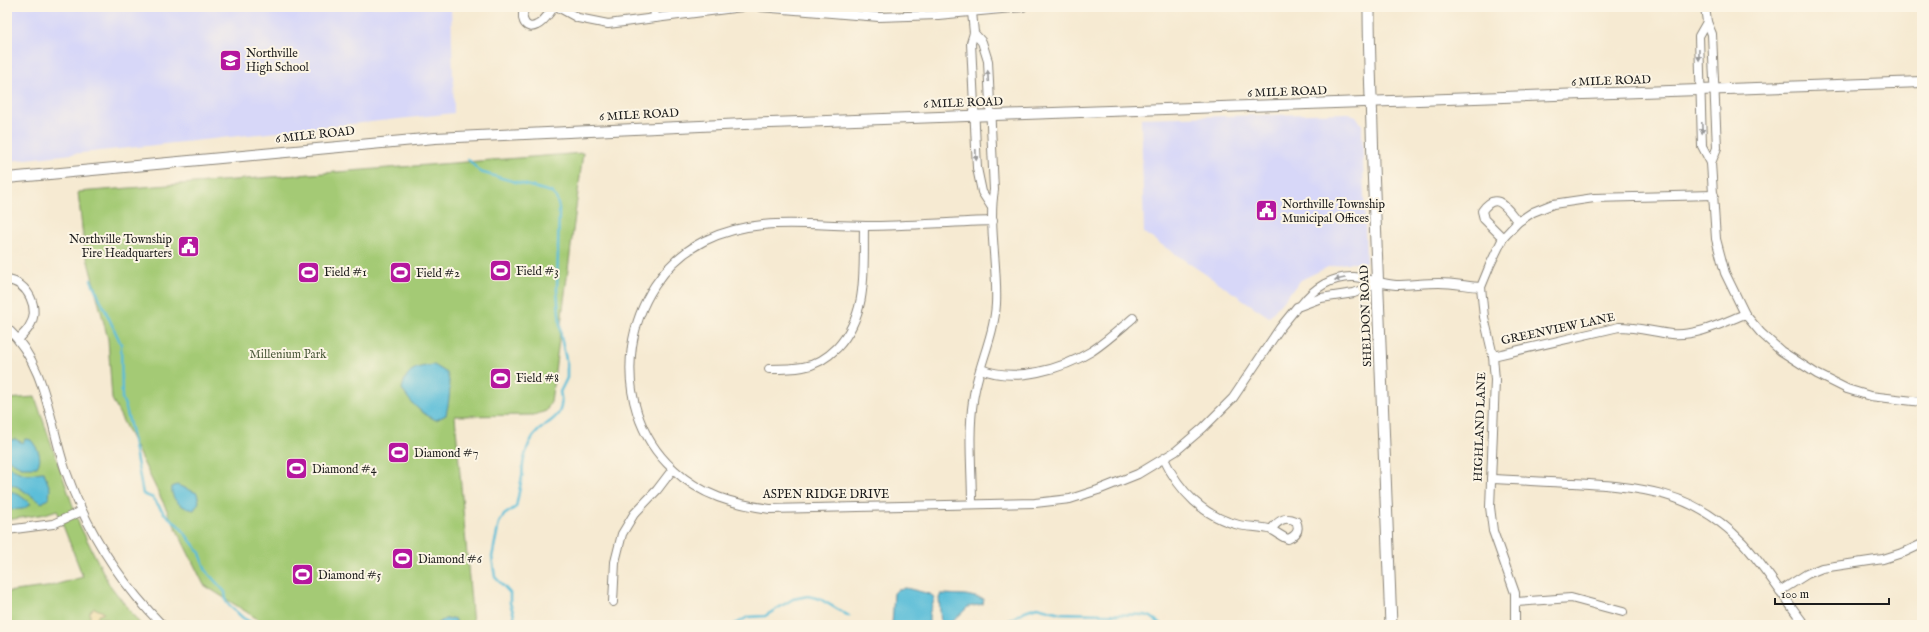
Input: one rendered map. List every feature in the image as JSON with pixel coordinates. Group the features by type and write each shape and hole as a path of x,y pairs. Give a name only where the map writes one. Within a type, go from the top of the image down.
{"main road":[{"name":"SHELDON ROAD","path":"1369,7 1369,81 1372,102 1373,166 1391,625"}],"street":[{"path":"526,7 522,19 525,24 530,26 538,25 554,7"},
{"path":"558,7 578,18 596,22 621,23 742,7"},
{"path":"654,7 655,18"},
{"path":"760,7 778,7 879,17 972,12 1023,7"},
{"path":"1706,7 1707,22 1712,34 1717,148 1711,163"},
{"path":"972,12 974,33 971,43 977,168 982,192 991,206"},
{"path":"1707,22 1699,36 1702,146 1711,163 1716,240 1725,273 1745,314 1761,333 1781,351 1817,374 1847,389 1870,396 1922,402"},
{"path":"972,504 971,416 973,400 988,346 996,304 993,221 991,206 994,190 988,61 982,42 974,33"},
{"name":"6 MILE ROAD","path":"7,178 435,138 663,127 1922,82"},
{"name":"HIGHLAND LANE","path":"1515,625 1516,602 1491,521 1495,380 1493,356 1484,317 1481,287 1490,265 1503,238 1518,222 1533,212 1553,204 1594,198 1714,195"},
{"path":"1503,238 1484,219 1482,211 1487,204 1493,200 1500,202 1518,222"},
{"name":"ASPEN RIDGE DRIVE","path":"993,221 924,225 864,226 801,223 758,224 737,228 695,246 680,257 662,275 648,296 636,324 631,345 630,379 633,397 643,426 657,451 673,469 695,485 716,497 739,505 770,509 1036,502 1070,499 1138,474 1176,451 1203,428 1233,398 1291,313 1302,304 1310,293 1327,282 1354,277 1378,283"},
{"path":"769,369 804,367 816,363 830,355 848,336 860,309 864,226"},
{"path":"7,280 13,281 23,287 29,295 33,305 33,316 30,327 19,339"},
{"path":"1378,283 1395,285 1439,283 1481,287"},
{"name":"ASPEN RIDGE DRIVE","path":"1302,304 1327,296 1354,293 1378,283"},
{"name":"GREENVIEW LANE","path":"1493,356 1619,327 1629,327 1671,334 1702,332 1745,314"},
{"path":"981,369 991,373 1010,374 1034,372 1055,367 1092,351 1133,318"},
{"path":"7,328 19,339 35,366 66,470 82,511 112,563 127,585 162,625"},
{"path":"1164,459 1181,488 1193,501 1209,512 1224,521 1271,530"},
{"path":"613,602 615,562 622,534 634,514 657,490 673,469"},
{"path":"1491,479 1631,487 1655,491 1678,499 1703,511 1723,525 1742,542 1805,625"},
{"path":"7,530 53,524 82,511"},
{"path":"1780,591 1807,574 1822,568 1884,559 1922,544"},
{"path":"1516,602 1571,598 1623,612"}],"shaded area":[{"name":"Northville High School","path":"7,7 451,7 454,113 7,161"},
{"path":"1348,113 1356,116 1362,125 1366,263 1346,263 1328,267 1301,280 1269,317 1144,233 1141,118"}],"green space":[{"name":"Millenium Park","path":"583,153 551,402 546,411 534,415 455,416 473,625 267,625 204,585 112,399 108,339 84,246 78,192"},
{"path":"35,397 80,526 109,584 141,625 7,625 7,592 47,587 83,577 57,510 45,514 7,520 7,399"}],"sand":[{"path":"94,608 103,612 103,614 99,615 96,619 106,618 109,621 108,625 93,625 90,623 90,612"}],"water":[{"path":"434,365 447,373 450,389 446,415 436,420 417,408 402,389 406,377 412,370"},
{"path":"15,439 23,443 25,439 31,440 40,456 37,467 21,467 7,459 7,441"},
{"path":"7,466 25,474 44,472 50,489 49,498 42,503 18,487 7,483"},
{"path":"177,485 197,493 199,502 194,510 181,505 175,499 172,492 172,487"},
{"path":"7,490 19,495 31,504 23,509 7,510"},
{"path":"906,588 930,594 935,598 929,614 929,625 892,625 894,593 898,589"},
{"path":"941,594 966,595 984,599 983,604 968,607 949,625 941,625 939,598"},
{"path":"453,618 456,620 457,625 434,625 445,619"}],"waterway":[{"path":"468,159 480,172 551,192 556,197 559,208 557,290 561,337 567,364 567,378 560,392 560,410 552,420 540,429 529,444 523,463 516,507 504,515 499,523 492,557 495,577 510,593 510,603 514,615 514,625"},
{"path":"91,280 121,344 122,398 131,429 143,494 153,498 164,513 179,526 200,553 206,571 225,592 226,601 229,605 243,618 256,625"},
{"path":"733,625 748,617 765,616 793,599 808,596 820,599 849,616"},
{"path":"1001,625 1025,611 1037,607 1060,613 1145,615 1151,617 1162,625"}],"place":[{"name":"Northville High School","path":"230,60"},
{"name":"Northville Township Municipal Offices","path":"1267,211"},
{"name":"Northville Township Fire Headquarters","path":"188,246"},
{"name":"Field #3","path":"501,271"},
{"name":"Field #1","path":"309,272"},
{"name":"Field #2","path":"400,273"},
{"name":"Field #8","path":"500,378"},
{"name":"Diamond #7","path":"398,453"},
{"name":"Diamond #4","path":"296,469"},
{"name":"Diamond #6","path":"403,559"},
{"name":"Diamond #5","path":"302,575"}]}
